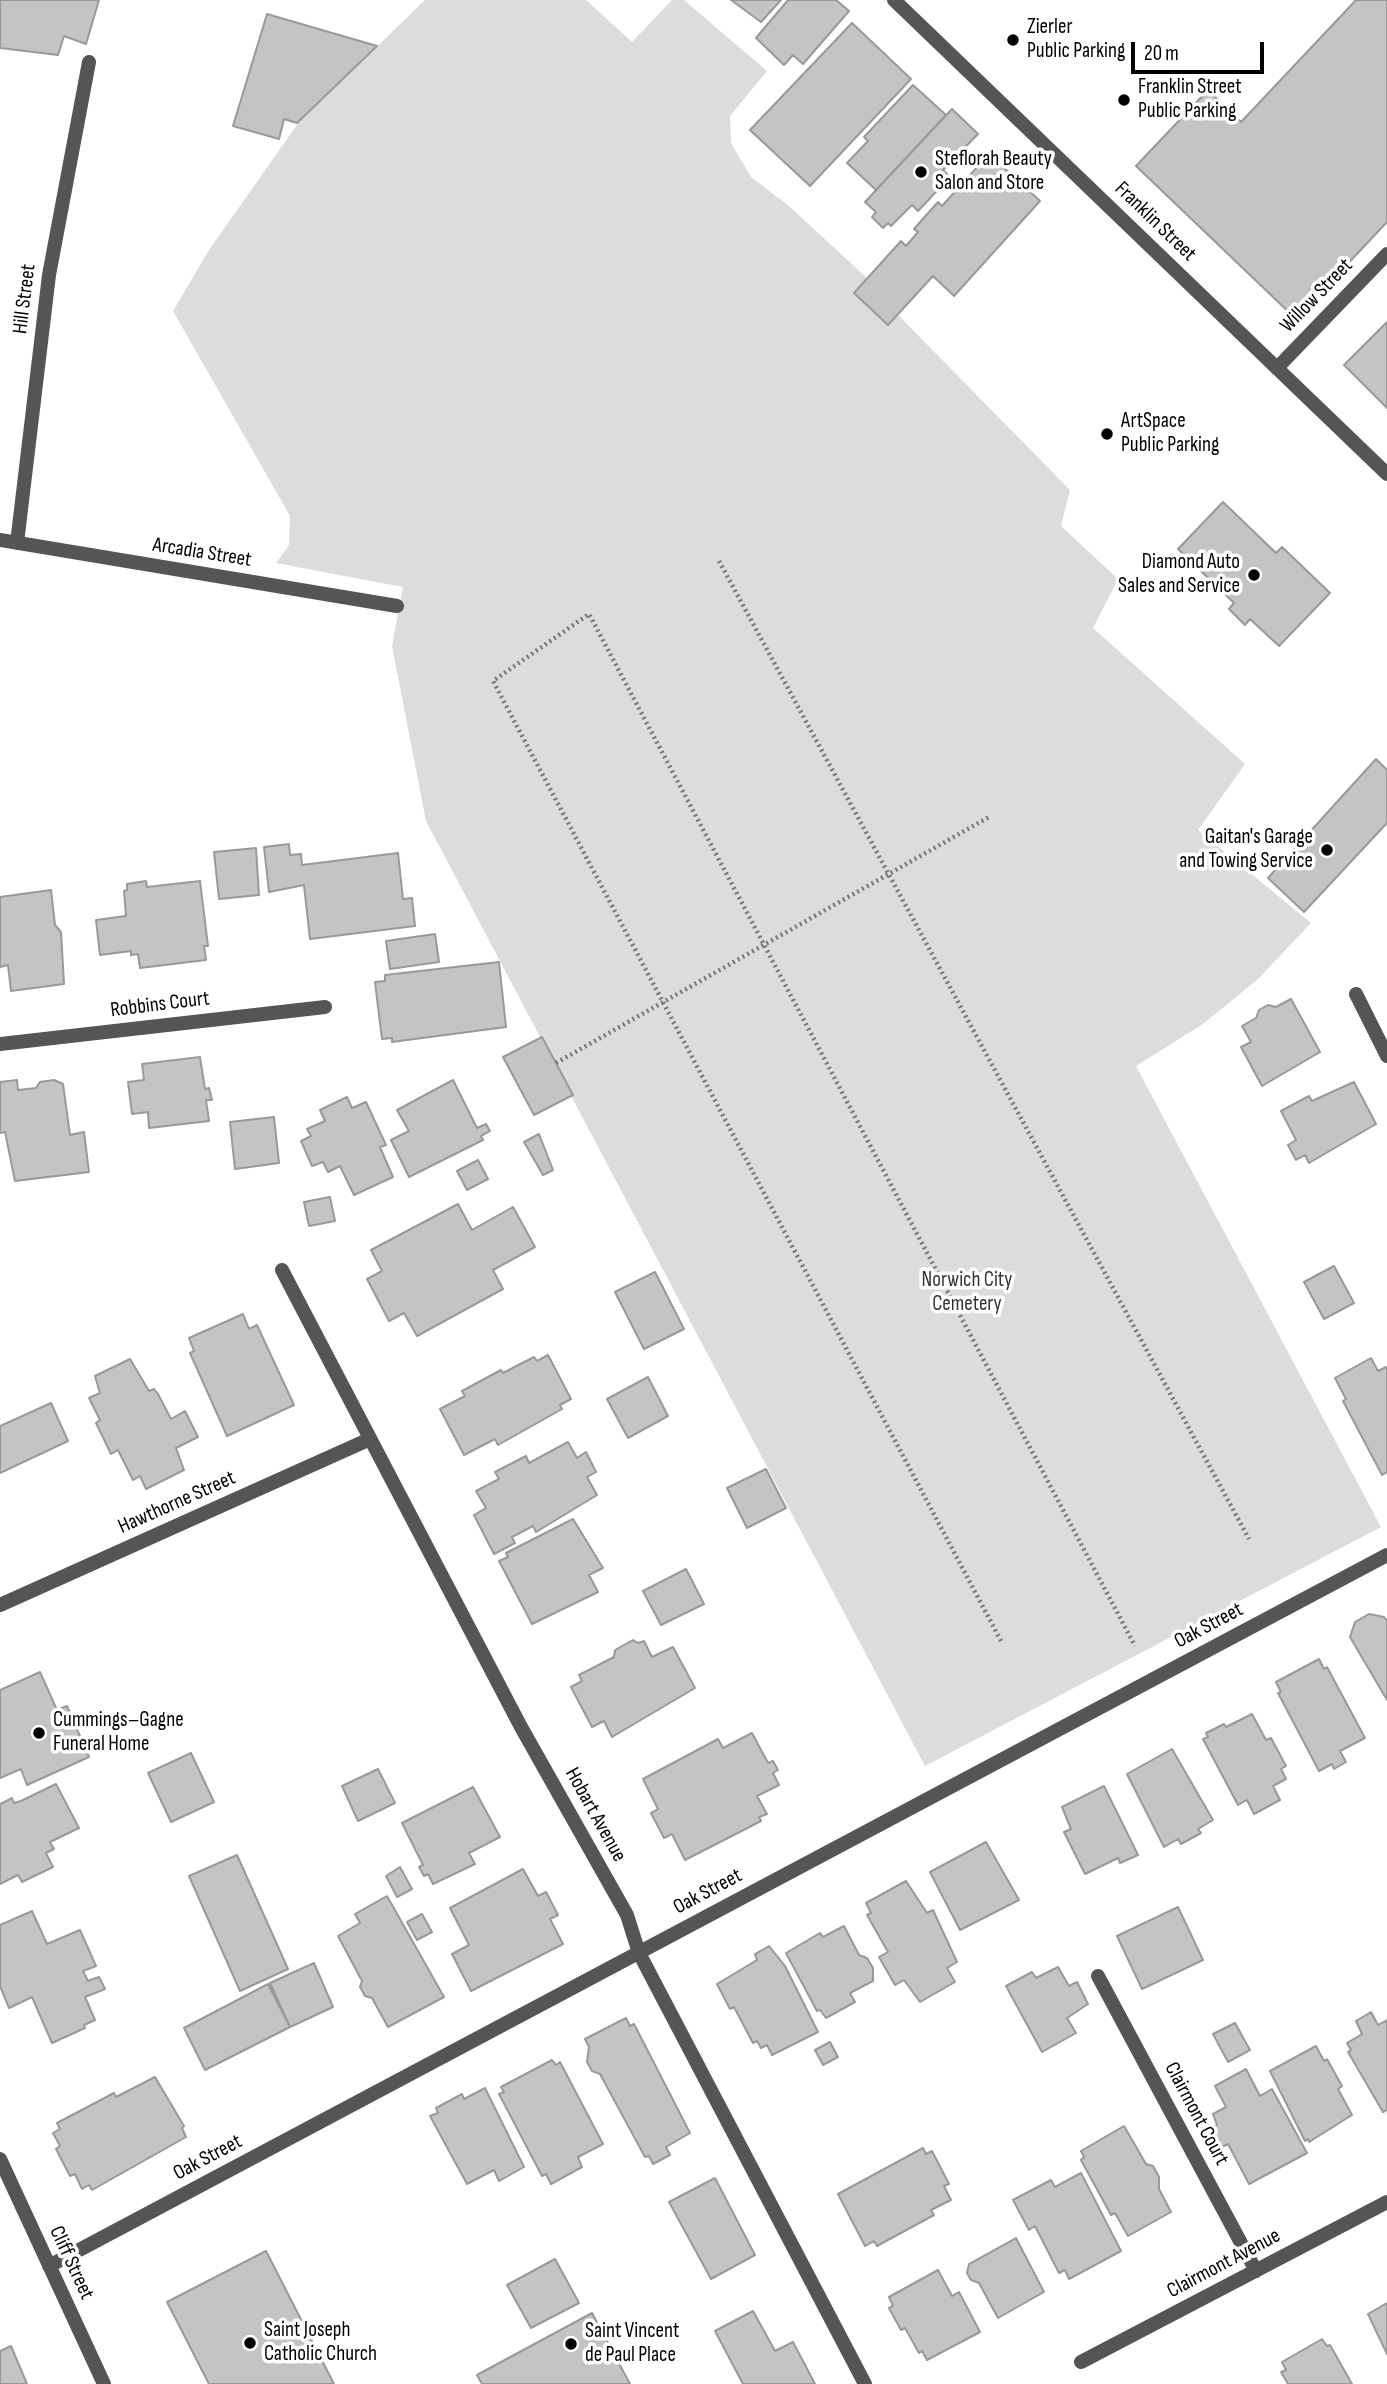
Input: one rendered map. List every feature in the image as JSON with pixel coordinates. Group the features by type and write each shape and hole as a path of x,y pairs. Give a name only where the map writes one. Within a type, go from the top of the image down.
{"street":[{"name":"Franklin Street","path":"894,0 1387,474"},
{"name":"Hill Street","path":"17,543 49,275 89,62"},
{"name":"Willow Street","path":"1277,368 1387,254"},
{"name":"Arcadia Street","path":"0,540 397,606"},
{"path":"1356,994 1387,1056"},
{"name":"Robbins Court","path":"0,1044 325,1007"},
{"name":"Hobart Avenue","path":"282,1270 521,1727 627,1915 639,1953 865,2384"},
{"name":"Hawthorne Street","path":"0,1605 370,1438"},
{"name":"Oak Street","path":"49,2266 1387,1555"},
{"name":"Clairmont Court","path":"1098,1976 1255,2271"},
{"name":"Cliff Street","path":"0,2159 104,2384"},
{"name":"Clairmont Avenue","path":"1081,2362 1387,2202"}],"path":[{"path":"719,561 1249,1539"},
{"path":"1001,1641 493,681 589,614 1135,1646"},
{"path":"556,1063 989,817"}],"green space":[{"name":"Norwich City Cemetery","path":"425,0 586,0 632,42 672,0 684,0 767,71 730,116 731,143 751,177 789,206 867,278 854,293 888,324 898,315 1070,490 1061,526 1118,579 1093,628 1245,764 1198,830 1311,923 1258,979 1203,1024 1136,1066 1381,1527 925,1766 426,821 392,646 403,587 276,563 289,545 290,516 173,311 209,250 299,122"}],"building":[{"path":"0,0 99,0 86,44 64,36 58,55 0,48"},
{"path":"731,0 781,0 761,22"},
{"path":"788,0 836,0 849,11 803,64 793,55 784,65 756,38"},
{"path":"1356,0 1387,0 1387,222 1296,319 1136,166 1208,90 1241,122"},
{"path":"267,14 377,46 297,123 284,119 279,139 233,126"},
{"path":"852,23 911,79 810,186 750,130"},
{"path":"913,85 946,115 876,190 847,163 868,141 864,137"},
{"path":"952,109 978,134 943,170 950,177 918,211 912,205 891,226 888,223 883,228 872,217 876,212 865,202"},
{"path":"989,154 1040,201 954,296 933,276 888,325 854,293 901,241 906,246 918,232 914,229 938,202 942,206"},
{"path":"1387,322 1387,408 1344,365"},
{"path":"1223,502 1276,553 1282,547 1330,593 1279,646 1250,619 1245,625 1229,609 1234,603 1178,549"},
{"name":"Gaitan's Garage and Towing Service","path":"1376,759 1387,770 1387,823 1304,912 1268,878"},
{"path":"289,844 290,855 301,854 302,865 398,853 403,899 412,898 415,926 310,939 304,885 269,892 264,847"},
{"path":"256,848 259,895 219,899 214,852"},
{"path":"146,881 147,887 200,881 208,946 204,946 206,960 140,968 138,954 131,955 131,951 100,955 96,920 126,916 124,891 127,890 127,884"},
{"path":"51,890 55,925 61,932 64,984 11,991 8,965 0,967 0,897"},
{"path":"435,934 439,962 390,969 386,941"},
{"path":"499,962 506,1027 392,1042 392,1038 382,1039 375,982 385,981 385,975"},
{"path":"1291,999 1320,1052 1262,1086 1241,1047 1251,1042 1242,1026 1256,1018 1259,1010 1268,1005 1276,1007"},
{"path":"542,1037 573,1095 534,1115 503,1057"},
{"path":"200,1057 205,1089 209,1088 212,1100 206,1100 209,1121 149,1128 148,1112 132,1114 128,1082 144,1080 142,1064"},
{"path":"17,1080 18,1090 36,1088 40,1082 54,1080 63,1084 70,1135 84,1132 89,1172 15,1181 5,1132 0,1133 0,1082"},
{"path":"453,1080 477,1128 486,1124 490,1131 481,1136 483,1140 409,1177 391,1140 409,1131 397,1110"},
{"path":"1354,1082 1376,1124 1309,1163 1305,1155 1296,1160 1288,1145 1296,1140 1281,1111 1309,1096 1312,1101"},
{"path":"347,1097 352,1108 366,1102 386,1145 380,1147 393,1177 354,1195 340,1166 328,1172 323,1162 312,1166 301,1141 311,1136 307,1129 325,1121 320,1110"},
{"path":"274,1117 279,1163 235,1169 230,1122"},
{"path":"539,1134 553,1170 543,1175 524,1142"},
{"path":"478,1160 488,1179 467,1190 457,1171"},
{"path":"330,1197 335,1221 309,1226 304,1202"},
{"path":"458,1204 472,1230 513,1207 535,1247 493,1270 503,1289 417,1336 404,1313 389,1321 367,1279 382,1271 371,1250"},
{"path":"1334,1266 1354,1303 1324,1319 1304,1282"},
{"path":"655,1272 684,1329 644,1349 615,1292"},
{"path":"243,1314 249,1329 257,1325 294,1405 227,1436 190,1353 194,1351 189,1338"},
{"path":"548,1355 571,1399 560,1405 562,1409 498,1445 495,1439 464,1455 440,1409 465,1396 462,1391 501,1370 503,1373 534,1357 537,1361"},
{"path":"1371,1358 1378,1371 1386,1367 1387,1369 1387,1472 1382,1475 1343,1401 1346,1399 1335,1378"},
{"path":"130,1359 149,1391 154,1389 158,1394 171,1419 185,1411 198,1437 176,1448 184,1470 146,1489 140,1476 133,1480 118,1450 111,1454 96,1423 100,1420 89,1398 100,1393 95,1376"},
{"path":"648,1377 668,1416 628,1438 607,1399"},
{"path":"51,1403 68,1441 0,1473 0,1426"},
{"path":"568,1442 577,1458 586,1452 596,1472 587,1477 597,1495 536,1532 533,1526 512,1537 515,1543 494,1554 474,1515 486,1508 476,1491 499,1479 495,1472 526,1456 529,1463"},
{"path":"766,1469 786,1508 747,1528 727,1488"},
{"path":"573,1519 603,1568 589,1575 598,1592 532,1624 499,1561 508,1557 506,1553"},
{"path":"686,1569 704,1604 661,1625 643,1591"},
{"path":"1369,1614 1384,1617 1387,1621 1387,1700 1350,1637 1355,1622"},
{"path":"633,1640 638,1643 644,1641 652,1657 673,1647 695,1688 612,1737 604,1721 592,1727 571,1687 582,1681 579,1675 614,1657 615,1650"},
{"path":"1319,1659 1324,1669 1327,1667 1365,1738 1340,1751 1346,1762 1334,1769 1332,1764 1319,1771 1278,1693 1281,1692 1276,1682"},
{"name":"Cummings–Gagne Funeral Home","path":"40,1672 57,1710 67,1706 89,1757 27,1785 21,1769 0,1778 0,1690"},
{"path":"1252,1714 1266,1740 1271,1738 1286,1766 1281,1769 1286,1779 1273,1786 1280,1800 1254,1814 1247,1800 1238,1805 1203,1739 1208,1737 1206,1733"},
{"path":"752,1733 768,1763 773,1761 778,1770 773,1773 779,1785 757,1796 767,1814 759,1817 761,1821 685,1860 672,1834 664,1838 651,1813 658,1809 643,1779 718,1739 723,1748"},
{"path":"1172,1749 1213,1820 1198,1829 1201,1833 1181,1844 1178,1839 1164,1847 1127,1774"},
{"path":"191,1753 214,1802 171,1822 148,1773"},
{"path":"378,1769 395,1803 358,1821 342,1786"},
{"path":"56,1784 79,1828 50,1842 54,1849 46,1853 53,1867 22,1882 18,1875 0,1884 0,1804 12,1798 14,1803 21,1801"},
{"path":"1104,1786 1138,1855 1120,1863 1118,1858 1085,1874 1064,1832 1071,1829 1062,1807"},
{"path":"473,1787 500,1837 469,1853 475,1864 433,1884 428,1874 424,1876 419,1867 423,1865 402,1823"},
{"path":"986,1842 1019,1900 960,1930 930,1872"},
{"path":"237,1855 288,1969 240,1991 189,1876"},
{"path":"400,1867 412,1889 397,1897 386,1876"},
{"path":"523,1869 538,1896 546,1892 558,1915 550,1919 563,1944 471,1991 452,1954 469,1945 450,1908"},
{"path":"906,1881 927,1913 933,1910 957,1962 947,1968 955,1982 920,2002 904,1980 895,1985 879,1957 888,1952 867,1915 871,1913 866,1903"},
{"path":"387,1896 444,1997 388,2027 372,1998 365,1996 360,1987 362,1981 338,1936 360,1923 355,1914"},
{"path":"1178,1907 1203,1960 1142,1989 1117,1936"},
{"path":"32,1911 47,1944 80,1930 96,1966 83,1971 88,1981 99,1977 105,1989 85,1997 95,2020 84,2025 85,2028 52,2043 32,1997 9,2008 0,1986 0,1925"},
{"path":"422,1914 432,1932 417,1940 407,1922"},
{"path":"844,1926 859,1955 867,1958 873,1968 873,1981 850,1993 855,2002 826,2018 820,2010 817,2011 786,1953 820,1933 823,1937"},
{"path":"769,1946 785,1966 818,2032 772,2055 767,2045 761,2048 757,2041 753,2043 734,2007 730,2009 717,1984 757,1960 755,1954"},
{"path":"314,1963 333,2007 290,2027 270,1983"},
{"path":"1058,1967 1069,1986 1077,1982 1088,2004 1067,2018 1076,2033 1042,2052 1006,1986 1032,1972 1036,1978"},
{"path":"268,1984 290,2027 205,2070 184,2028"},
{"path":"1371,2012 1378,2025 1387,2020 1387,2110 1383,2112 1348,2052 1351,2050 1347,2043 1362,2034 1356,2021"},
{"path":"626,2018 630,2026 634,2024 690,2133 666,2147 670,2155 653,2164 649,2156 645,2157 600,2074 592,2071 587,2062 589,2047 585,2039"},
{"path":"1235,2023 1250,2050 1228,2062 1213,2034"},
{"path":"830,2042 838,2057 823,2065 815,2050"},
{"path":"1316,2046 1324,2061 1327,2059 1342,2086 1338,2089 1352,2115 1309,2142 1308,2139 1305,2141 1270,2071"},
{"path":"552,2060 556,2065 560,2062 603,2144 578,2157 582,2167 551,2184 546,2174 542,2176 499,2094 504,2092 501,2087"},
{"path":"1246,2069 1260,2096 1272,2089 1307,2153 1249,2184 1228,2144 1222,2147 1212,2127 1217,2125 1213,2114 1226,2107 1215,2086"},
{"path":"155,2077 184,2126 182,2128 186,2137 92,2190 89,2185 82,2189 75,2174 70,2176 56,2149 60,2146 53,2133 60,2129 57,2123 114,2093 116,2097"},
{"path":"485,2088 524,2167 499,2181 494,2170 467,2184 430,2116 438,2113 436,2108 462,2094 464,2099"},
{"path":"1124,2126 1146,2164 1153,2166 1159,2177 1159,2189 1171,2212 1128,2236 1115,2213 1111,2215 1081,2160 1084,2157 1081,2151"},
{"path":"923,2148 926,2154 932,2151 949,2184 944,2186 951,2200 931,2210 934,2215 877,2246 874,2241 865,2246 838,2194"},
{"path":"1081,2173 1121,2251 1069,2279 1065,2270 1059,2273 1035,2226 1029,2230 1013,2200 1051,2180 1055,2187"},
{"path":"715,2178 755,2255 711,2279 669,2202"},
{"path":"1016,2238 1044,2292 998,2318 979,2283 971,2280 967,2273 969,2264"},
{"name":"Saint Joseph Catholic Church","path":"266,2251 334,2384 209,2384 167,2302"},
{"path":"555,2259 579,2303 531,2328 507,2285"},
{"path":"938,2270 952,2296 959,2292 980,2332 927,2360 922,2351 919,2353 905,2328 901,2330 889,2308 893,2306 889,2297"},
{"path":"1387,2303 1387,2354 1368,2314"},
{"path":"753,2311 775,2351 793,2342 815,2384 743,2384 715,2331"},
{"name":"Saint Vincent de Paul Place","path":"592,2313 630,2384 482,2384 477,2375"},
{"path":"1322,2339 1327,2346 1330,2345 1352,2384 1288,2384 1281,2372 1286,2370 1282,2362"},
{"path":"11,2346 27,2384 0,2384 0,2351"}],"place":[{"name":"Zierler Public Parking","path":"1013,40"},
{"name":"Franklin Street Public Parking","path":"1124,100"},
{"name":"Steflorah Beauty Salon and Store","path":"921,172"},
{"name":"ArtSpace Public Parking","path":"1107,434"},
{"name":"Diamond Auto Sales and Service","path":"1254,575"},
{"name":"Gaitan's Garage and Towing Service","path":"1327,850"},
{"name":"Cummings–Gagne Funeral Home","path":"39,1733"},
{"name":"Saint Joseph Catholic Church","path":"250,2343"},
{"name":"Saint Vincent de Paul Place","path":"571,2344"}]}
